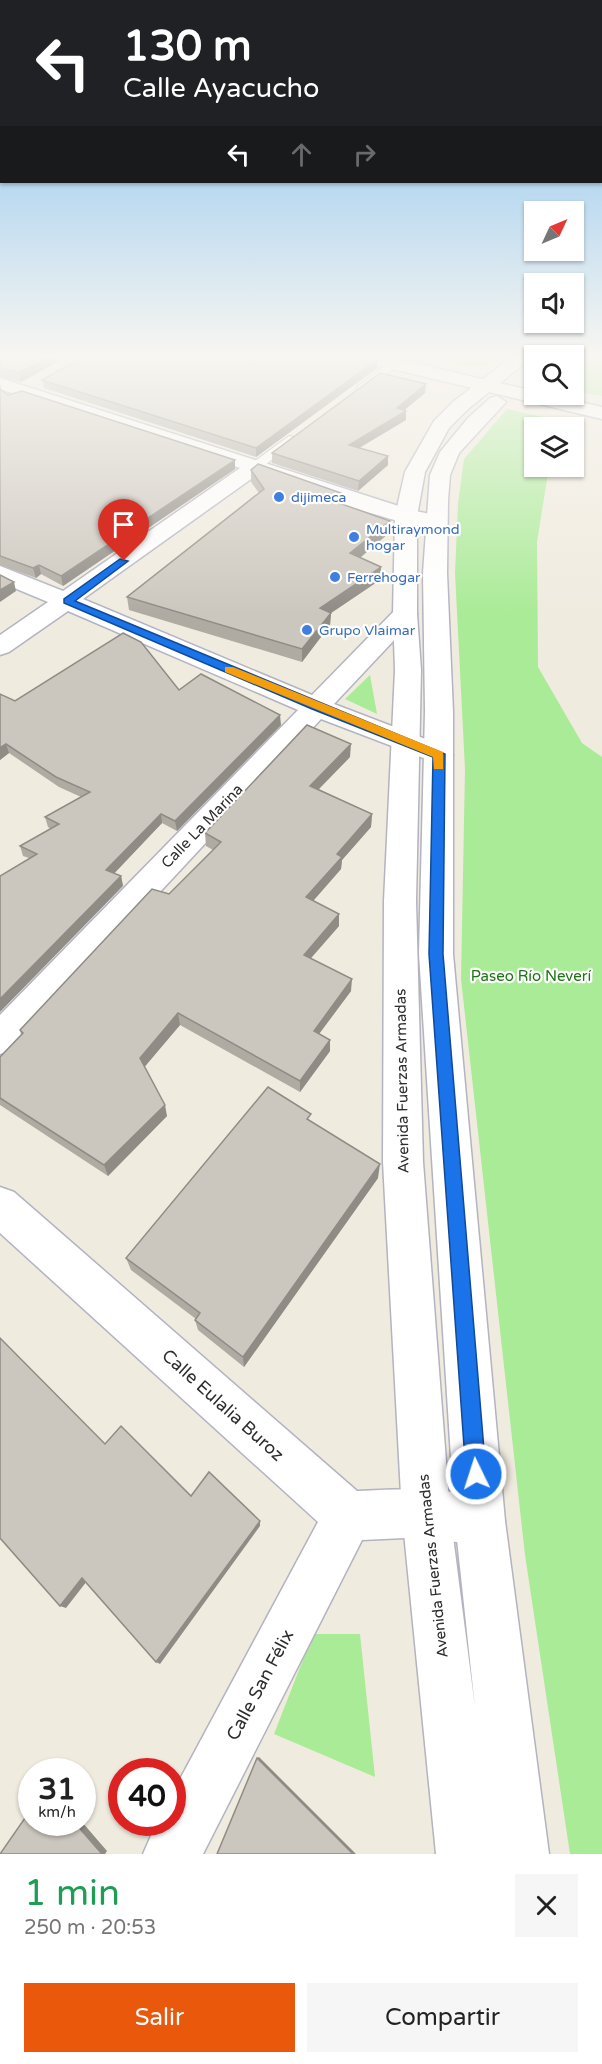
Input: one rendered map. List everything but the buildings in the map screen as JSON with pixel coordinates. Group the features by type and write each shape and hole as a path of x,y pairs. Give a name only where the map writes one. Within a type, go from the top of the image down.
{"street":[{"path":"175,441 421,519"},
{"name":"Avenida Fuerzas Armadas","path":"431,441 415,472 421,519 423,747 436,954 480,1521 520,1854"},
{"path":"0,647 255,467"},
{"name":"Avenida Fuerzas Armadas","path":"421,519 405,614 408,670 423,747 400,901 403,1162 426,1513 465,1854"},
{"path":"0,573 316,707 423,747"},
{"name":"Calle La Marina","path":"0,1039 405,614"},
{"name":"Calle Eulalia Buroz","path":"0,1206 348,1516"},
{"path":"348,1516 426,1513 480,1521"},
{"name":"Calle San Félix","path":"172,1854 348,1516"}],"lane":[{"path":"255,467 291,441"}],"green space":[{"name":"Paseo Río Neverí","path":"480,441 524,441 524,477 547,477 537,542 538,667 582,743 602,757 602,1854 570,1854 525,1555 461,979 465,769 455,573 458,504 464,459"},
{"path":"370,675 377,714 345,699"},
{"path":"313,1634 360,1634 375,1777 274,1734"}],"slow traffic":[{"path":"229,670 316,707 439,754 439,766"}],"place":[{"name":"dijimeca","path":"279,497"},
{"name":"Multiraymond hogar","path":"354,537"},
{"name":"Ferrehogar","path":"335,577"},
{"name":"Grupo Vlaimar","path":"307,630"}],"route":[{"path":"124,561 68,601 316,707 439,754 436,954 476,1474"}]}
